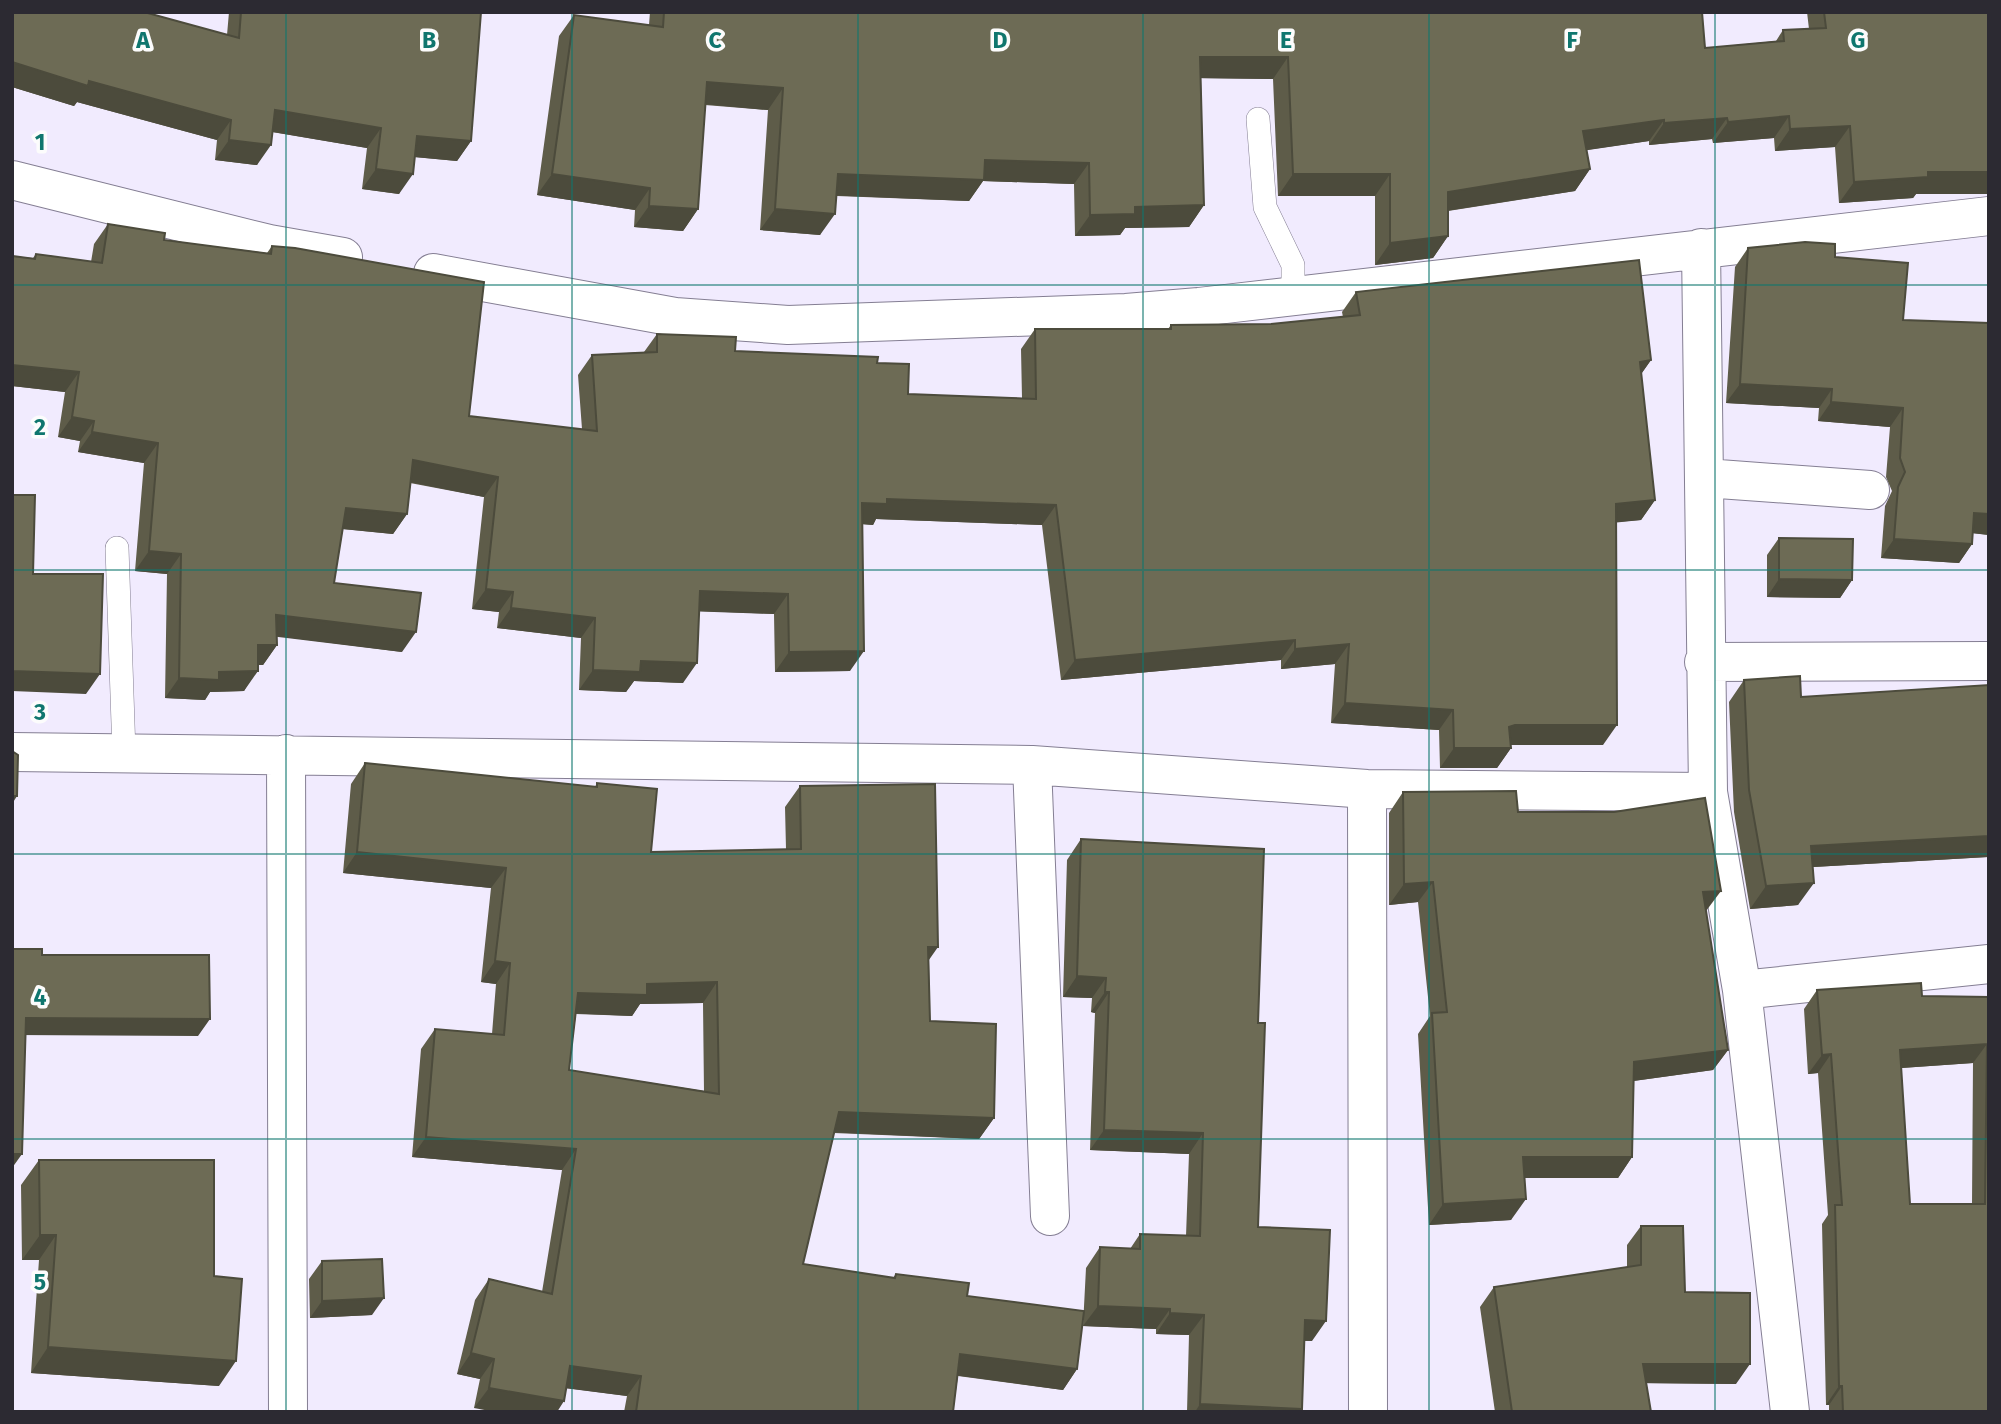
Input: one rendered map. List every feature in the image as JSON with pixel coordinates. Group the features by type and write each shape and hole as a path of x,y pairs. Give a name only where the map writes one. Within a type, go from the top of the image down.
{"street":[{"path":"12,180 269,244 675,317 788,326 1126,313 1989,216"},
{"path":"1701,248 1705,478 1704,662 1708,792 1742,990 1790,1412"},
{"path":"1705,478 1870,490"},
{"path":"1704,662 1989,661"},
{"path":"12,752 1032,765 1367,789 1708,792"},
{"path":"286,754 288,1412"},
{"path":"1032,765 1050,1216"},
{"path":"1367,789 1368,1412"},
{"path":"1742,990 1989,964"}],"lane":[{"path":"1258,119 1265,207 1293,265 1293,296"},
{"path":"117,548 124,753"}],"building":[{"path":"12,12 144,12 239,38 241,12 481,12 471,141 417,136 413,174 376,169 381,128 275,110 271,145 229,140 231,120 89,81 88,86 12,62"},
{"path":"664,12 1702,12 1705,48 1784,41 1783,30 1826,28 1824,12 1989,12 1989,172 1928,172 1928,177 1854,182 1850,126 1790,129 1789,116 1728,122 1727,118 1664,123 1664,120 1583,131 1590,169 1448,192 1448,236 1390,243 1390,174 1293,174 1288,57 1200,57 1204,205 1135,207 1135,214 1090,215 1089,163 985,160 984,180 838,174 835,214 775,209 783,88 707,82 698,209 649,206 650,188 552,174 574,15 663,27"},
{"path":"108,224 165,233 164,240 271,254 272,246 295,248 484,282 469,416 597,431 592,355 657,352 657,334 736,337 735,351 878,357 877,363 909,364 908,394 1036,399 1035,329 1171,329 1171,325 1271,324 1360,315 1356,292 1639,260 1651,360 1640,362 1655,500 1616,504 1617,725 1515,725 1509,727 1511,748 1454,748 1453,710 1345,703 1349,644 1295,649 1295,640 1075,660 1056,505 887,499 887,504 862,503 864,651 789,652 788,594 700,591 697,663 641,661 640,672 593,670 595,618 511,608 513,592 486,589 498,477 413,460 407,514 346,508 334,583 421,593 416,632 276,615 277,645 258,645 258,671 219,672 219,680 179,678 181,554 149,551 158,443 92,432 94,421 72,417 79,372 12,365 12,256 35,259 36,254 102,263"},
{"path":"1805,242 1835,244 1835,257 1908,263 1903,320 1989,323 1989,514 1974,513 1972,544 1894,539 1898,487 1905,472 1900,458 1903,408 1831,402 1832,389 1740,384 1748,248"},
{"path":"12,495 35,495 33,574 103,574 100,674 12,671"},
{"path":"1779,538 1853,539 1852,580 1779,579"},
{"path":"1800,676 1801,697 1989,685 1989,836 1811,846 1814,883 1766,886 1749,790 1744,680"},
{"path":"12,751 18,755 17,796 12,796"},
{"path":"365,763 597,787 597,783 657,789 651,852 801,849 800,786 935,784 938,947 928,947 930,1021 996,1024 994,1118 839,1112 803,1264 895,1278 896,1274 969,1283 967,1296 1084,1311 1077,1369 960,1354 953,1412 636,1412 641,1376 570,1366 564,1401 489,1388 494,1359 471,1353 489,1279 552,1294 576,1149 426,1137 435,1029 504,1035 510,963 495,961 506,868 357,852","holes":["717,982 719,1094 569,1070 578,993 647,995 647,984"]},
{"path":"1516,791 1518,812 1614,812 1705,798 1721,891 1703,892 1728,1050 1634,1062 1632,1157 1523,1157 1526,1199 1443,1204 1432,1013 1447,1012 1433,882 1404,884 1403,792"},
{"path":"1081,839 1264,849 1258,1023 1265,1023 1258,1227 1330,1230 1326,1321 1305,1320 1302,1409 1200,1404 1204,1315 1170,1313 1170,1309 1098,1306 1100,1247 1140,1249 1140,1234 1200,1236 1203,1133 1104,1130 1109,992 1105,992 1106,978 1077,976"},
{"path":"12,949 42,949 42,955 209,955 210,1019 26,1018 22,1154 12,1154"},
{"path":"1921,983 1922,996 1989,997 1989,1412 1843,1412 1842,1386 1839,1386 1835,1205 1842,1205 1831,1054 1822,1055 1817,990","holes":["1987,1044 1985,1204 1910,1204 1900,1050"]},
{"path":"39,1160 214,1160 214,1276 242,1279 236,1361 48,1347 56,1235 40,1235"},
{"path":"1641,1226 1683,1226 1685,1292 1750,1293 1750,1364 1643,1364 1651,1412 1512,1412 1494,1287 1641,1265"},
{"path":"382,1259 384,1298 322,1301 322,1261"}]}
